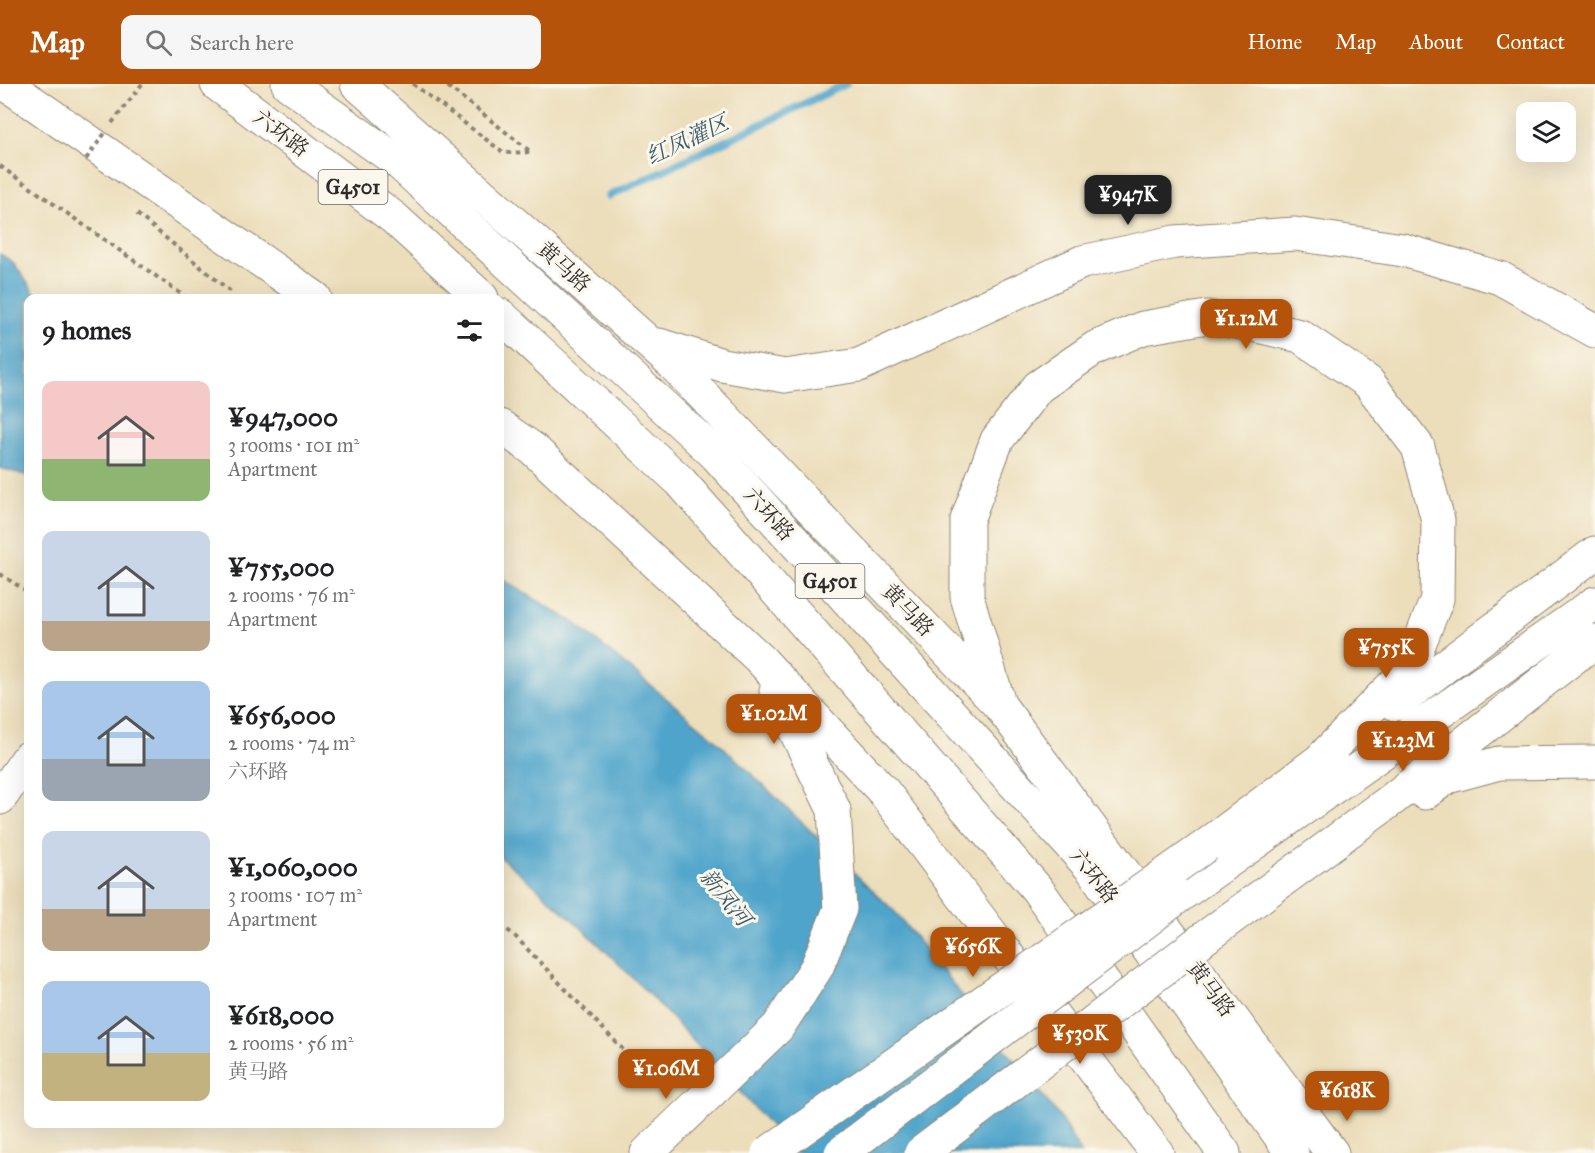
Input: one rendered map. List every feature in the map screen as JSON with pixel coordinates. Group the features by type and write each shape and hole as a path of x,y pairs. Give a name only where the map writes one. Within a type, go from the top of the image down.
{"main road":[{"path":"6,84 309,294"},
{"name":"六环路","path":"217,84 394,218 478,294"},
{"name":"六环路","path":"288,84 397,161 714,453 1092,869 1292,1153"},
{"name":"黄马路","path":"357,84 674,364 1001,707 1325,1143 1348,1153"},
{"path":"649,342 722,365 785,376 859,365 1082,262 1174,242 1295,234 1402,250 1500,278 1595,331"},
{"path":"1001,707 967,597 968,520 998,440 1038,387 1095,348 1143,328 1207,317 1258,326 1300,336 1368,382 1418,447 1438,520 1437,599 1409,669 1316,764"},
{"name":"G4501","path":"504,319 680,481 1029,880 1224,1153"},
{"path":"504,429 533,449 759,658 884,792 1157,1153"},
{"path":"768,1153 1207,845 1595,553"},
{"path":"841,1153 1179,896 1595,603"},
{"path":"921,1153 1207,936 1390,801 1595,641"},
{"path":"647,1153 778,1027 817,967 840,909 834,810 759,658"},
{"path":"1267,892 1324,868 1447,777 1499,763 1595,762"},
{"path":"0,798 24,764"}],"path":[{"path":"81,166 142,84"},
{"path":"413,84 504,153 531,152 445,84"},
{"path":"0,166 181,294"},
{"path":"134,210 231,292"},
{"path":"0,574 24,589"},
{"path":"504,928 513,934 649,1077"}],"water":[{"path":"0,254 13,262 35,294 24,294 24,475 0,468"},
{"name":"新凤河","path":"504,580 575,623 713,737 895,912 1059,1116 1081,1153 795,1153 653,999 579,925 504,860"}],"waterway":[{"name":"红凤灌区","path":"609,196 846,84"}]}
